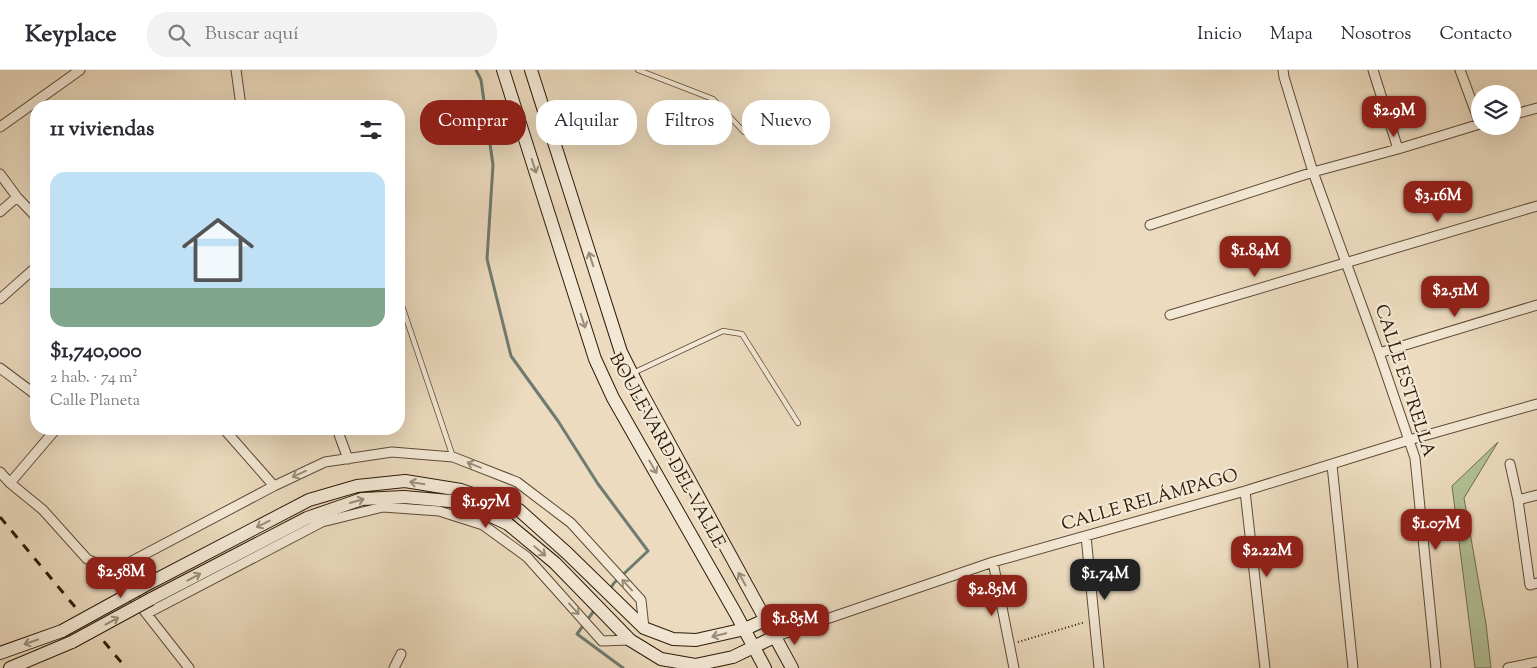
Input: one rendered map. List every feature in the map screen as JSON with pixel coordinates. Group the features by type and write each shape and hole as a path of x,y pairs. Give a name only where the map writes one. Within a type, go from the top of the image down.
{"street":[{"path":"38,100 80,70"},
{"path":"236,70 240,100"},
{"name":"BOULEVARD DEL VALLE","path":"503,70 595,359 613,398 765,668"},
{"name":"BOULEVARD DEL VALLE","path":"531,70 621,352 792,668"},
{"name":"CALLE ESTRELLA","path":"1284,70 1284,77 1313,172 1415,458 1436,668"},
{"path":"1373,70 1398,149"},
{"path":"1460,70 1471,100"},
{"path":"0,127 30,106"},
{"path":"1521,112 1537,108"},
{"path":"1150,225 1313,172 1471,127"},
{"path":"0,174 30,211"},
{"path":"0,212 17,197"},
{"path":"1170,315 1537,206"},
{"path":"0,299 30,272"},
{"path":"1379,353 1537,305"},
{"path":"0,368 30,390"},
{"name":"CALLE RELÁMPAGO","path":"774,637 993,562 1245,491 1410,440 1537,404"},
{"path":"10,483 51,435"},
{"path":"229,435 274,486"},
{"path":"339,435 348,458"},
{"path":"113,570 274,486 325,462 392,452 453,457 517,482 571,524 641,600 644,628"},
{"path":"1510,464 1518,500 1530,585 1537,583"},
{"path":"1332,465 1354,668"},
{"path":"0,472 10,483 43,510 87,559 113,570 189,668"},
{"path":"0,653 62,631 309,500 357,486 405,481 461,490 519,510 567,553 644,628 673,639 696,640 744,629 765,620"},
{"path":"1245,491 1265,668"},
{"path":"1518,500 1537,495"},
{"path":"10,668 72,642 307,518 362,499 404,496 461,502 508,524 555,563 630,640 661,659 695,665 733,657 774,637"},
{"path":"148,613 322,522 383,507 439,511 483,526 527,557 602,641 630,640"},
{"path":"1086,536 1099,668"},
{"path":"993,562 1014,668"},
{"path":"394,668 402,654"},
{"path":"1508,668 1537,662"}],"lane":[{"path":"638,70 713,99 742,130"},
{"path":"405,315 453,457"},
{"path":"631,373 723,331 742,334 798,422"}],"path":[{"path":"1010,644 1095,620"}],"green space":[{"path":"1498,442 1464,498 1486,624 1491,668 1475,668 1452,486"}],"waterway":[{"path":"476,70 481,80 493,165 487,259 511,356 558,421 598,484 648,551 610,589"},
{"path":"596,608 577,634 623,668"}],"railway":[{"path":"0,517 126,668"}]}
